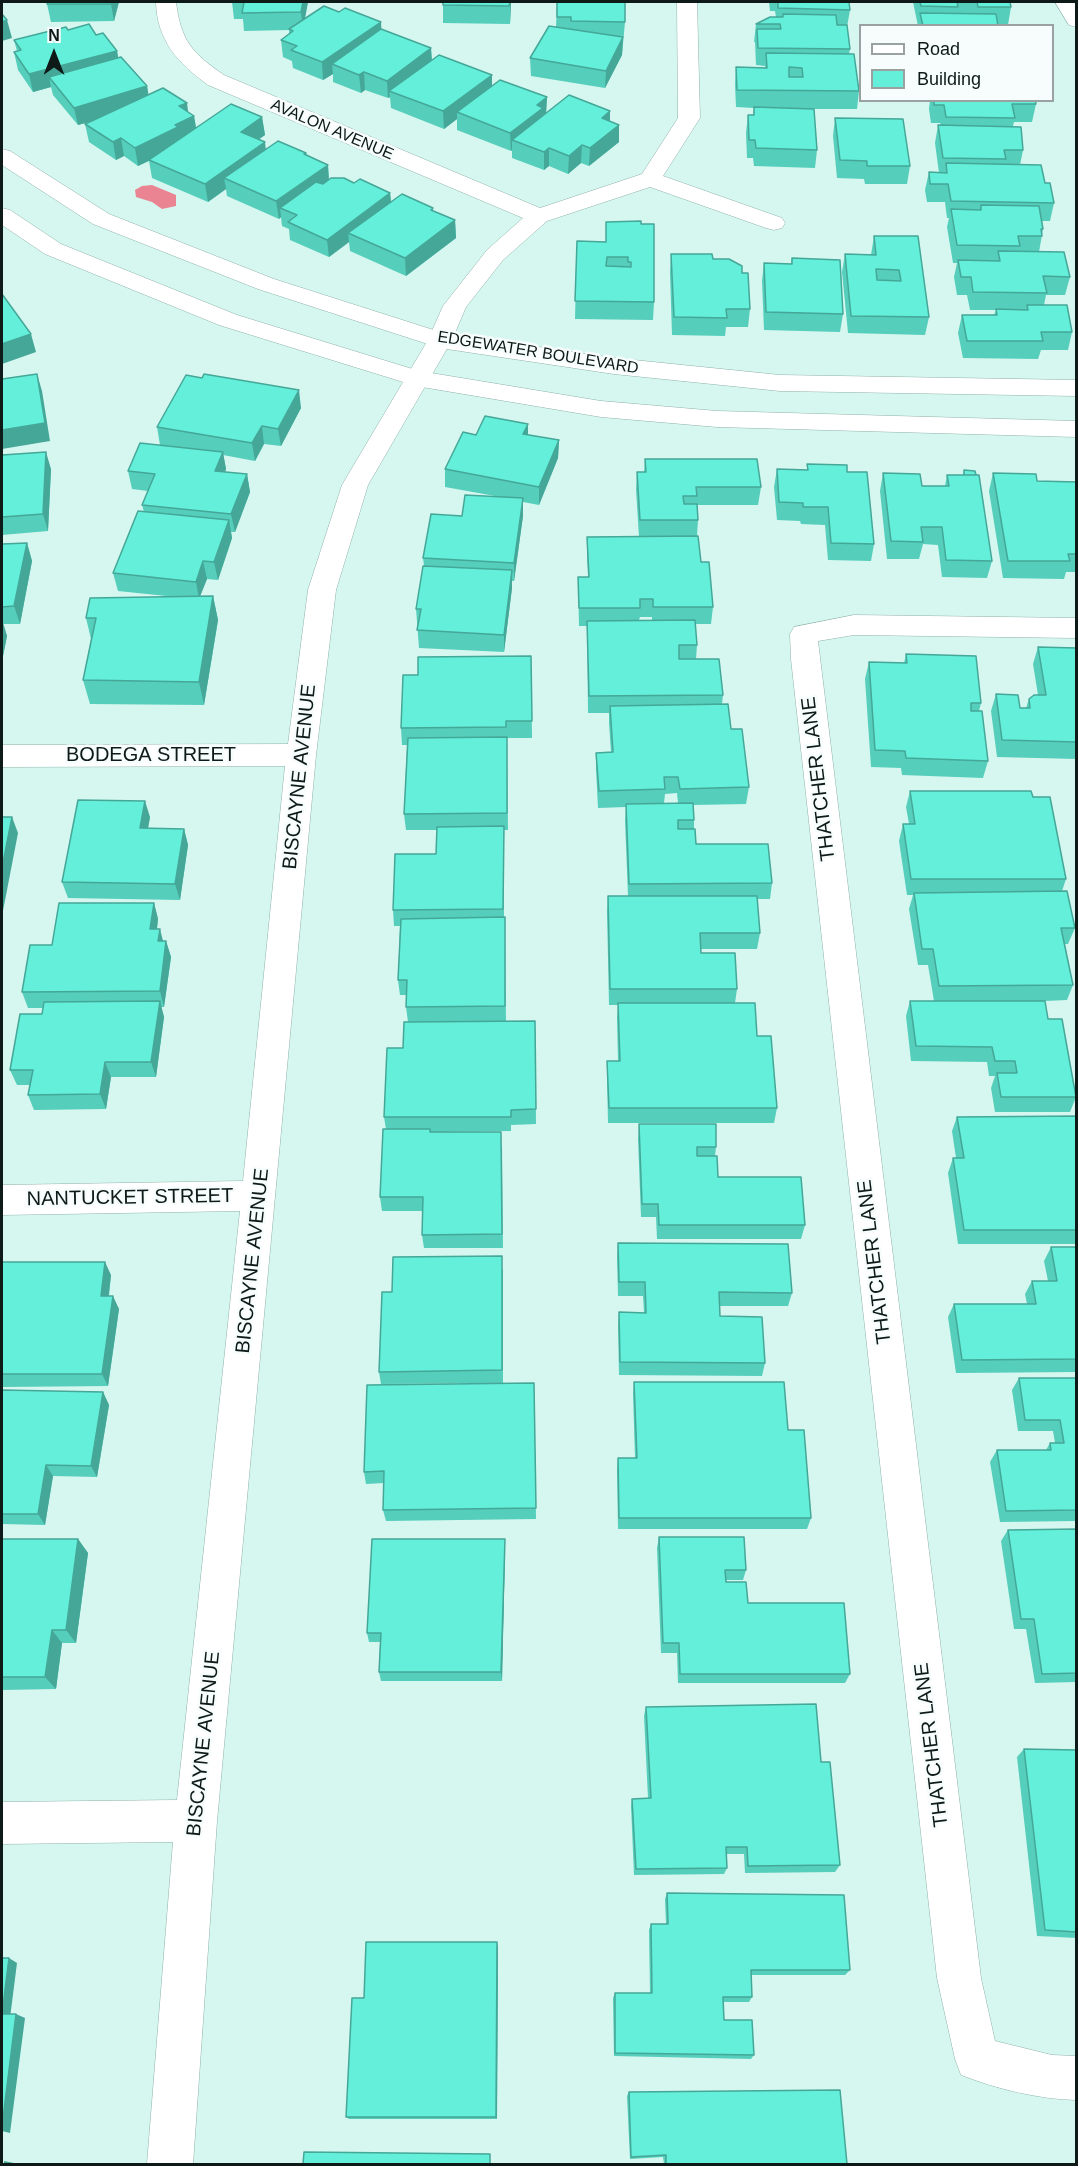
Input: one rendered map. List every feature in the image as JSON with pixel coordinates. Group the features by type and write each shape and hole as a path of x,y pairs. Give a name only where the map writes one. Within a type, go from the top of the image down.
{"street":[{"name":"AVALON AVENUE","path":"166,2 169,28 178,47 192,63 216,80 539,216"},
{"path":"650,179 689,118 687,2"},
{"path":"1065,2 1077,21"},
{"name":"EDGEWATER BOULEVARD","path":"2,156 101,219 266,284 440,340 614,366 780,383 1077,388"},
{"path":"539,216 650,179 774,223"},
{"path":"2,215 53,249 228,320 416,378 602,409 717,419 1077,429"},
{"name":"BISCAYNE AVENUE","path":"170,2164 196,1821 260,1196 301,755 322,590 355,485 440,340 455,306 495,255 539,216"},
{"name":"THATCHER LANE","path":"1077,628 854,625 804,634 806,671 959,1978 977,2059 1052,2077 1077,2078"},
{"name":"BODEGA STREET","path":"2,756 301,755"},
{"name":"NANTUCKET STREET","path":"2,1200 260,1196"},
{"path":"2,1823 196,1821"}],"shaded area":[{"path":"152,185 176,195 176,206 162,209 152,202 136,197 135,190 142,186"}],"building":[{"path":"48,2 112,2 111,4 47,4"},
{"path":"244,2 303,2 301,12 242,13"},
{"path":"443,2 510,2 509,6 443,5"},
{"path":"557,2 625,2 625,22 571,21 571,17 557,17"},
{"path":"778,2 849,2 850,10 778,8"},
{"path":"920,2 957,2 958,7 921,6"},
{"path":"977,2 1010,2 1011,7 978,7"},
{"path":"324,6 339,12 345,8 381,22 322,62 291,50 297,46 281,40 293,31 289,29"},
{"path":"920,13 996,14 998,24 923,24"},
{"path":"783,14 836,15 837,25 847,25 850,49 758,48 757,29 781,29 780,24 756,24 770,17 783,17"},
{"path":"89,24 96,35 103,33 117,51 29,74 14,52 21,50 14,40 66,27 68,30"},
{"path":"549,26 623,37 606,71 530,58"},
{"path":"381,29 431,48 387,81 364,72 359,75 332,64"},
{"path":"766,53 854,54 859,91 737,90 736,67 767,68","holes":["789,67 802,68 803,77 789,77"]},
{"path":"439,55 492,75 443,111 389,91"},
{"path":"121,57 147,86 74,108 49,77"},
{"path":"500,80 547,97 537,105 543,108 510,133 457,112"},
{"path":"163,88 187,103 179,106 194,116 175,125 178,127 135,148 121,138 113,142 85,124"},
{"path":"569,95 610,111 602,118 619,125 590,148 582,145 569,156 549,148 544,152 512,140"},
{"path":"934,102 1036,102 1036,104 1012,104 1015,118 946,117 944,105 934,105"},
{"path":"231,104 262,117 241,132 265,142 205,184 149,160"},
{"path":"754,107 814,109 817,150 756,148 755,140 749,140 748,115 754,115"},
{"path":"835,118 903,119 910,166 867,166 867,161 840,160"},
{"path":"938,125 1021,127 1023,150 1004,150 1006,159 943,158"},
{"path":"278,141 328,165 276,201 224,178"},
{"path":"946,163 1041,165 1045,183 1050,183 1054,203 951,201 948,184 930,184 929,172 947,173"},
{"path":"331,178 344,178 354,183 360,179 390,193 327,240 288,222 297,215 280,208 316,182 323,184"},
{"path":"402,194 455,220 405,258 348,233"},
{"path":"981,205 1039,206 1042,236 1018,236 1020,246 957,245 951,209 981,210"},
{"path":"641,221 641,224 654,224 654,302 575,301 577,241 606,242 606,222","holes":["607,257 628,257 631,267 606,266"]},
{"path":"874,236 918,236 929,317 851,316 845,254 876,255","holes":["876,269 899,270 901,281 877,280"]},
{"path":"998,251 1064,252 1070,277 1043,276 1047,293 973,292 971,277 961,277 958,260 1000,261"},
{"path":"671,254 712,254 713,259 729,259 742,266 742,273 748,273 750,309 726,309 727,318 674,317"},
{"path":"792,258 840,260 843,314 766,312 764,263 792,264"},
{"path":"2,294 31,334 2,344"},
{"path":"1027,305 1067,305 1072,332 1041,332 1043,341 967,341 962,315 997,315 996,309 1028,310"},
{"path":"37,374 45,423 2,430 2,379"},
{"path":"204,374 299,390 278,429 262,426 252,443 157,427 186,375 202,378"},
{"path":"485,416 528,424 523,434 559,440 539,487 445,469 463,432 476,435"},
{"path":"140,443 223,452 215,471 247,474 231,514 142,505 155,474 128,471"},
{"path":"46,452 43,514 2,517 2,455"},
{"path":"645,459 757,459 761,487 696,487 697,496 683,496 684,504 697,504 698,520 640,520 637,472 646,472"},
{"path":"807,464 847,465 847,472 867,472 874,544 831,543 828,507 803,507 803,503 779,502 777,469 808,470"},
{"path":"964,470 975,471 976,475 964,475"},
{"path":"883,473 920,474 922,486 949,486 947,475 979,475 992,561 946,560 942,527 921,527 923,542 891,541"},
{"path":"993,473 1036,474 1037,481 1077,482 1077,554 1068,554 1070,561 1008,561"},
{"path":"465,495 523,498 514,563 423,558 431,514 462,516"},
{"path":"138,511 229,520 214,562 203,561 196,582 113,573"},
{"path":"698,536 701,562 709,562 713,607 653,607 653,599 640,599 640,608 579,608 578,577 589,577 587,537"},
{"path":"27,543 14,606 2,607 2,544"},
{"path":"423,566 512,570 504,635 417,630 421,609 416,609"},
{"path":"213,596 199,682 83,680 96,618 86,618 90,598"},
{"path":"695,620 697,645 679,645 679,659 719,659 723,695 589,696 587,621"},
{"path":"1038,647 1077,648 1077,742 1002,740 996,694 1018,695 1020,708 1030,708 1029,699 1034,695 1046,695"},
{"path":"906,654 976,656 981,703 971,703 971,711 982,711 988,761 906,758 905,751 875,750 869,662 907,663"},
{"path":"531,656 532,721 506,721 506,727 401,728 403,675 418,675 418,657"},
{"path":"728,704 731,729 742,729 749,787 680,789 678,777 664,777 665,789 599,791 596,753 613,752 610,706"},
{"path":"507,737 507,813 404,814 408,738"},
{"path":"910,791 1031,791 1033,797 1050,797 1066,879 911,879 903,824 915,824"},
{"path":"78,800 145,801 140,828 184,829 175,884 62,882"},
{"path":"693,803 694,820 678,820 678,829 695,829 696,844 768,844 772,883 629,884 626,804"},
{"path":"2,817 12,817 2,868"},
{"path":"504,826 503,909 393,910 395,854 436,854 437,827"},
{"path":"1067,891 1075,928 1061,928 1073,985 939,986 933,949 922,949 914,893"},
{"path":"608,896 757,896 760,933 700,933 701,953 735,953 737,989 610,989"},
{"path":"59,903 154,903 150,929 160,929 158,941 166,941 160,991 22,992 30,945 52,945"},
{"path":"505,917 505,1006 406,1007 407,980 398,980 401,919"},
{"path":"160,1001 151,1062 105,1062 100,1094 28,1095 33,1070 10,1070 20,1014 42,1014 44,1002"},
{"path":"910,1001 1045,1001 1048,1019 1062,1019 1076,1097 1001,1097 997,1073 1017,1073 1015,1061 995,1061 992,1047 916,1046"},
{"path":"618,1003 755,1003 757,1036 771,1036 777,1108 609,1108 607,1061 620,1061"},
{"path":"535,1021 536,1109 511,1110 511,1117 384,1117 387,1048 403,1048 404,1022"},
{"path":"1077,1116 1077,1230 964,1230 953,1158 964,1158 957,1117"},
{"path":"639,1124 716,1124 716,1147 697,1147 697,1156 717,1156 718,1177 801,1177 805,1225 659,1225 658,1204 642,1204"},
{"path":"383,1129 430,1129 430,1132 501,1132 502,1234 422,1235 423,1197 380,1197"},
{"path":"618,1243 788,1244 792,1293 719,1292 720,1316 762,1317 765,1363 620,1362 619,1312 646,1313 645,1282 619,1282"},
{"path":"1051,1247 1077,1247 1077,1359 962,1360 954,1304 1036,1304 1032,1281 1057,1281"},
{"path":"502,1256 502,1370 379,1372 382,1292 392,1292 393,1257"},
{"path":"2,1262 105,1262 101,1296 113,1296 102,1374 2,1374"},
{"path":"1019,1378 1077,1378 1077,1510 1006,1511 997,1450 1051,1450 1050,1443 1064,1443 1060,1420 1025,1420"},
{"path":"634,1382 784,1382 788,1430 804,1430 811,1518 619,1518 618,1458 637,1458"},
{"path":"534,1383 536,1508 383,1510 384,1471 364,1472 367,1385"},
{"path":"2,1390 103,1392 91,1466 46,1465 38,1514 2,1514"},
{"path":"1077,1529 1077,1673 1042,1674 1034,1619 1021,1619 1008,1530"},
{"path":"659,1537 744,1537 746,1570 725,1570 726,1582 746,1582 748,1603 844,1603 850,1674 680,1674 679,1643 663,1643"},
{"path":"2,1539 78,1539 66,1630 52,1630 45,1677 2,1677"},
{"path":"372,1539 505,1539 501,1672 379,1672 381,1633 367,1633"},
{"path":"816,1704 821,1762 830,1762 840,1865 748,1866 747,1847 726,1847 727,1868 636,1869 632,1799 651,1798 646,1707"},
{"path":"1024,1749 1077,1750 1077,1932 1045,1930"},
{"path":"667,1893 844,1895 850,1970 751,1970 752,1997 723,1997 724,2020 752,2020 754,2055 615,2053 615,1993 652,1993 651,1924 668,1924"},
{"path":"366,1942 497,1942 496,2117 346,2117 352,1998 364,1998"},
{"path":"2,1958 9,1958 2,2014"},
{"path":"2,2014 16,2014 2,2126"},
{"path":"840,2090 847,2164 666,2164 666,2155 631,2157 629,2092"},
{"path":"304,2152 490,2154 490,2164 303,2164"}]}
